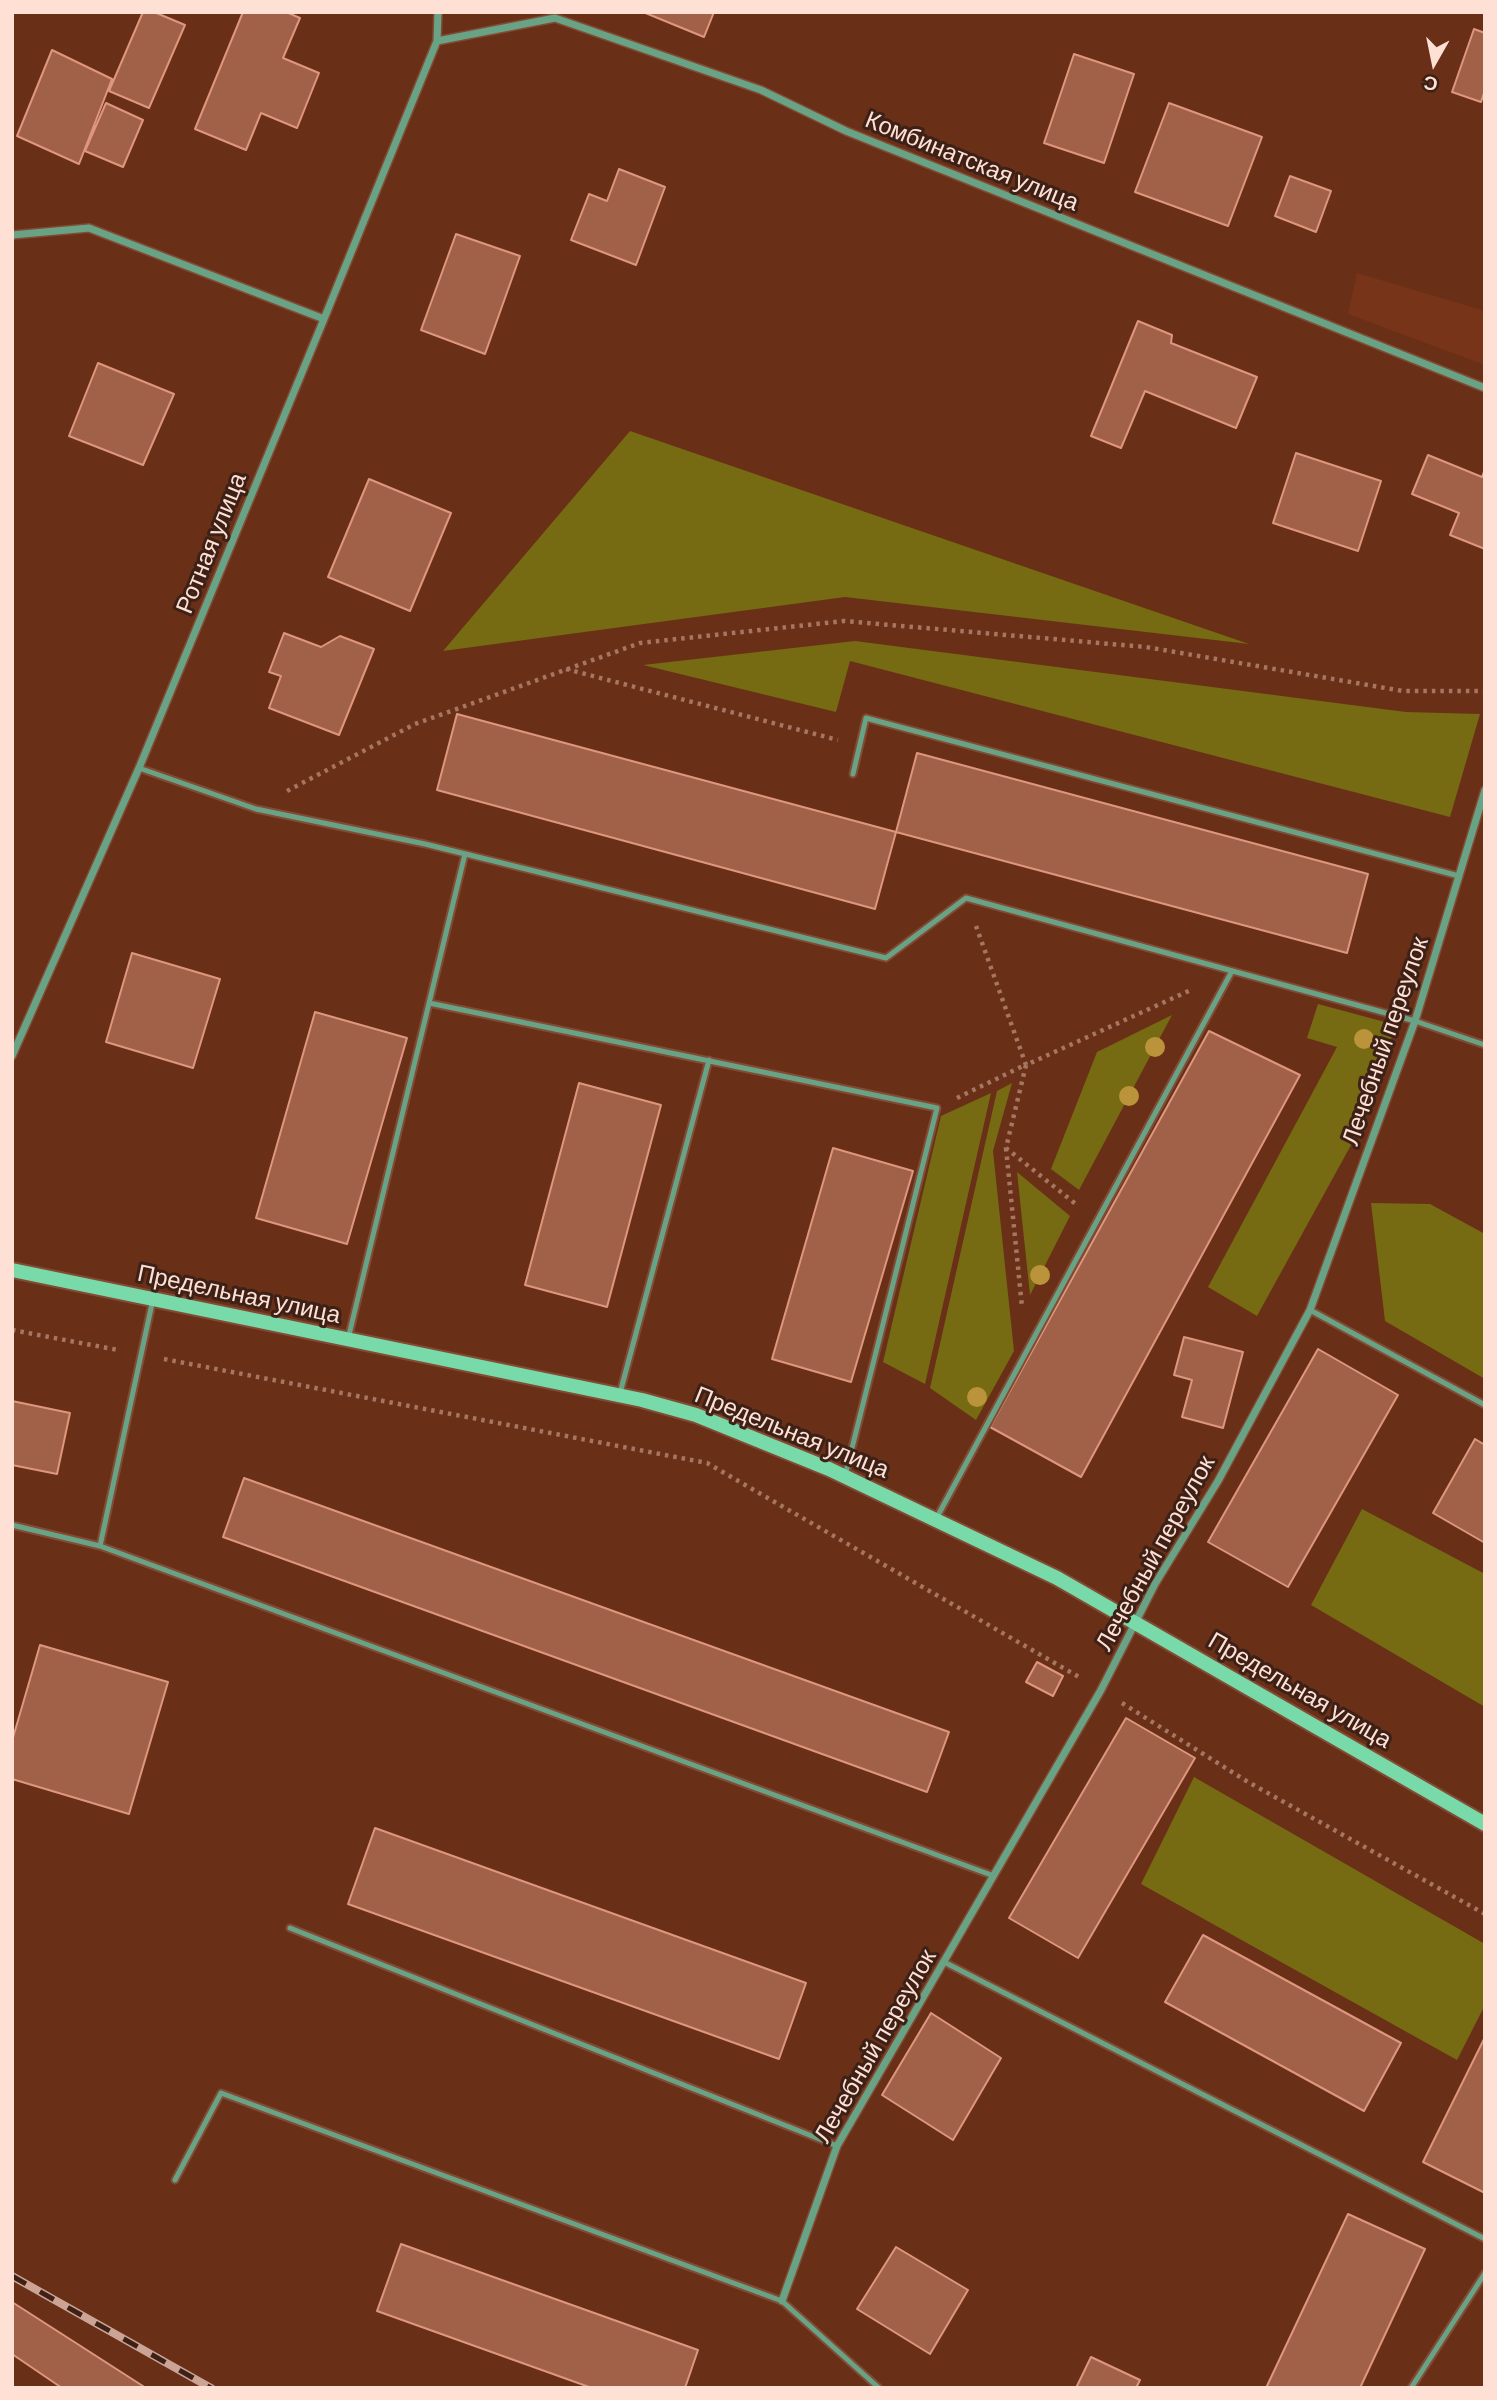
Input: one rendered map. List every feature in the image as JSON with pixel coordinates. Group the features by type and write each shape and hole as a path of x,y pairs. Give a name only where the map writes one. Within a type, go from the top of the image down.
{"street":[{"path":"437,41 438,12"},
{"name":"Комбинатская улица","path":"437,41 555,18 761,90 846,131 1485,388"},
{"name":"Ротная улица","path":"12,1056 139,768 437,41"},
{"path":"12,235 89,228 324,319"},
{"name":"Лечебный переулок","path":"782,2301 837,2146 1101,1690 1155,1584 1218,1481 1310,1310 1415,1021 1485,790"},
{"name":"Предельная улица","path":"12,1270 619,1396 696,1415 845,1476 1136,1621 1485,1824"}],"lane":[{"path":"853,774 866,718 1459,876"},
{"path":"139,768 256,809 465,854 886,958 966,898 1415,1021 1485,1045"},
{"path":"348,1339 465,854"},
{"path":"936,1519 1232,971"},
{"path":"429,1003 937,1108 845,1476"},
{"path":"619,1396 709,1060"},
{"path":"100,1546 153,1299"},
{"path":"1310,1310 1485,1405"},
{"path":"12,1525 100,1546 994,1876"},
{"path":"290,1928 837,2146"},
{"path":"944,1962 1485,2239"},
{"path":"174,2180 221,2093 782,2301 879,2388"},
{"path":"1411,2388 1485,2273"}],"path":[{"path":"256,809 311,776 415,724 640,643 844,621 1146,647 1403,691 1485,691"},
{"path":"565,668 859,746"},
{"path":"966,898 1026,1065 1006,1148 1026,1352"},
{"path":"937,1108 1232,971"},
{"path":"1006,1148 1097,1221"},
{"path":"12,1330 706,1463 1101,1690 1248,1782 1485,1914"}],"shaded area":[{"path":"1357,273 1485,311 1485,365 1348,314"},
{"path":"630,431 1249,644 845,597 443,651"},
{"path":"855,641 1406,712 1480,714 1450,817 850,661 836,712 643,665"},
{"path":"1318,1004 1396,1025 1356,1136 1257,1316 1208,1287 1337,1047 1307,1038"},
{"path":"1172,1015 1079,1190 1051,1169 1097,1052"},
{"path":"1012,1083 993,1151 1014,1351 976,1420 930,1388 997,1091"},
{"path":"991,1093 925,1384 883,1362 941,1116"},
{"path":"1017,1172 1070,1216 1030,1295"},
{"path":"1371,1203 1430,1204 1485,1234 1485,1379 1385,1321"},
{"path":"1362,1509 1485,1574 1485,1707 1311,1605"},
{"path":"1194,1777 1485,1944 1485,2005 1457,2060 1141,1884"}],"building":[{"path":"143,12 154,12 185,25 149,108 109,91"},
{"path":"243,12 286,12 300,18 283,58 319,73 297,128 261,113 246,150 195,129"},
{"path":"643,12 714,12 704,37"},
{"path":"1474,29 1485,33 1485,90 1481,102 1452,92"},
{"path":"52,50 112,79 79,164 17,136"},
{"path":"1074,54 1134,74 1104,163 1044,143"},
{"path":"106,103 143,120 123,167 85,151"},
{"path":"1169,103 1262,137 1228,226 1135,192"},
{"path":"619,169 665,187 636,265 571,240 589,194 607,201"},
{"path":"1290,176 1331,191 1316,232 1275,216"},
{"path":"456,234 520,256 485,354 421,330"},
{"path":"1138,321 1172,335 1171,343 1257,377 1236,428 1145,391 1121,448 1091,436"},
{"path":"98,363 174,394 143,465 69,436"},
{"path":"1296,453 1381,481 1358,551 1273,523"},
{"path":"1428,455 1482,477 1485,469 1485,549 1450,535 1459,513 1412,494"},
{"path":"369,479 451,513 410,611 328,577"},
{"path":"284,633 321,647 340,636 374,649 339,735 269,708 281,676 269,672"},
{"path":"457,714 896,832 875,909 437,790"},
{"path":"917,753 1368,874 1347,953 896,832"},
{"path":"132,953 220,979 193,1068 106,1042"},
{"path":"315,1012 407,1038 347,1244 256,1218"},
{"path":"1209,1031 1300,1075 1081,1477 990,1427"},
{"path":"579,1083 661,1105 607,1307 525,1285"},
{"path":"833,1148 913,1171 851,1382 772,1359"},
{"path":"1184,1337 1243,1352 1223,1428 1182,1417 1192,1380 1174,1375"},
{"path":"1318,1349 1398,1395 1288,1587 1208,1542"},
{"path":"12,1401 70,1413 57,1474 12,1465"},
{"path":"1475,1439 1485,1445 1485,1543 1433,1513"},
{"path":"244,1478 949,1732 927,1792 223,1537"},
{"path":"40,1645 168,1682 129,1814 12,1779 12,1741"},
{"path":"1037,1662 1063,1676 1053,1696 1026,1682"},
{"path":"1126,1718 1195,1758 1078,1958 1009,1918"},
{"path":"375,1828 806,1983 779,2059 348,1904"},
{"path":"1203,1935 1401,2043 1364,2111 1165,2002"},
{"path":"931,2013 1001,2058 953,2140 882,2095"},
{"path":"1485,2037 1485,2193 1423,2162"},
{"path":"1348,2214 1425,2249 1360,2388 1266,2388"},
{"path":"401,2244 698,2350 685,2388 592,2388 377,2311"},
{"path":"896,2247 968,2290 930,2354 857,2309"},
{"path":"12,2302 146,2388 62,2388 12,2354"},
{"path":"1091,2357 1140,2380 1136,2388 1076,2388"}],"railway":[{"path":"12,2276 211,2388"}]}
